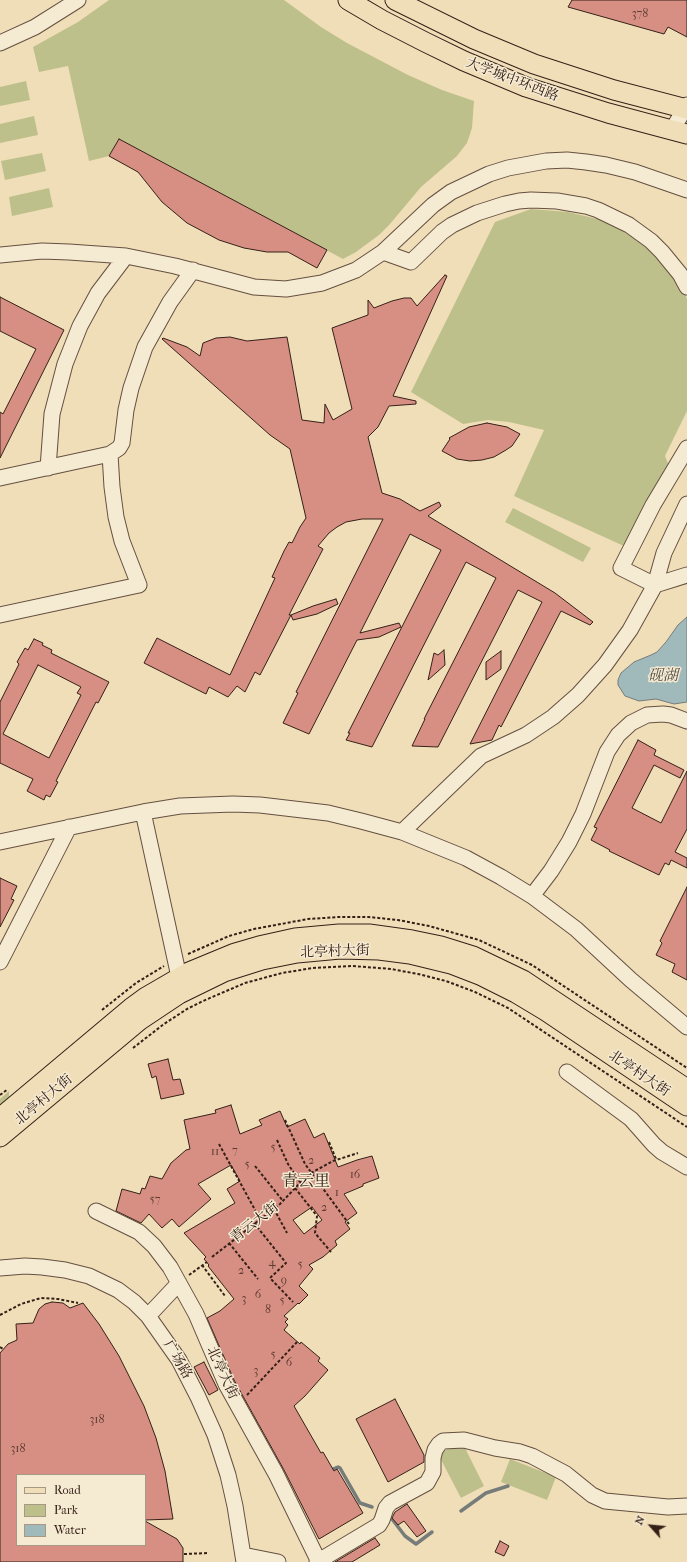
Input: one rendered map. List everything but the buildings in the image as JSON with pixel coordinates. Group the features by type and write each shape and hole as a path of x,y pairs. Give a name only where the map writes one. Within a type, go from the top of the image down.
{"main road":[{"name":"大学城中环西路","path":"348,0 382,20 425,42 464,61 512,81 582,106 680,132"},
{"name":"大学城中环西路","path":"395,0 468,36 534,64 614,90 686,108"},
{"name":"北亭村大街","path":"0,1118 131,1008 179,977 235,953 264,944 295,938 339,934 369,934 425,942 473,956 523,980 687,1089"},
{"name":"北亭村大街","path":"0,1137 140,1020 179,994 224,972 262,960 298,953 340,949 379,950 410,954 451,964 482,976 516,993 546,1011 687,1106"}],"street":[{"path":"0,43 35,27 78,0"},
{"path":"680,132 686,108"},
{"path":"0,255 55,251 126,256 193,270 254,287 286,289 322,283 356,270 383,252 427,210 451,192 489,174 527,163 567,160 606,165 635,172 687,190"},
{"path":"383,252 411,262 442,232 452,225 477,213 519,201 556,201 592,208 629,225 651,241 662,252 680,274 687,286"},
{"path":"48,468 52,414 65,364 80,326 98,293 126,256"},
{"path":"0,478 110,454 119,448 122,443 126,410 131,388 145,346 170,302 193,270"},
{"path":"687,448 652,505 621,568 655,585 687,575"},
{"path":"0,615 139,585 122,541 116,517 110,454"},
{"path":"402,832 481,756 537,728 564,708 578,695 618,648 630,630 655,585 664,553 687,504"},
{"path":"532,896 554,866 583,814 607,752 618,735 631,723 647,715 671,715 687,721"},
{"path":"0,842 143,812 187,806 233,804 260,805 328,813 402,832 466,858 532,896 576,929 631,980 687,1027"},
{"path":"143,812 179,977"},
{"path":"0,962 69,828"},
{"path":"567,1072 631,1119 662,1152 687,1167"},
{"name":"北亭大街","path":"96,1211 133,1229 146,1238 162,1256 196,1314 219,1370 276,1474 318,1562"},
{"name":"广场路","path":"0,1268 25,1266 42,1267 65,1270 89,1276 118,1290 134,1302 148,1316 182,1366 215,1435 230,1485 237,1516 243,1559"},
{"path":"148,1316 179,1283"},
{"path":"318,1562 379,1525 386,1508 390,1503 427,1482 433,1472 433,1458 435,1450 441,1442 446,1441 464,1440 532,1456 566,1474 592,1495 605,1501 668,1507 687,1506"},
{"path":"243,1559 278,1562"}],"path":[{"path":"133,1048 164,1024 187,1009 245,983 282,973 313,968 353,966 391,969 456,984 508,1008 687,1127"},
{"path":"0,1095 8,1089"},
{"path":"285,1120 302,1159 349,1224"},
{"path":"277,1140 288,1164 300,1183"},
{"path":"329,1142 336,1159"},
{"path":"219,1144 260,1219"},
{"name":"青云大街","path":"212,1257 274,1209 311,1173 336,1159 358,1153"},
{"path":"255,1166 283,1201"},
{"path":"295,1188 315,1213 317,1219 315,1233 331,1252"},
{"path":"274,1209 287,1233"},
{"path":"254,1223 286,1263 270,1278 293,1302"},
{"path":"229,1243 258,1279"},
{"path":"179,1283 207,1262"},
{"path":"202,1265 225,1296"},
{"path":"0,1315 21,1304 41,1298 58,1299 78,1303"},
{"path":"237,1405 297,1342"},
{"path":"184,1554 210,1553"}],"green space":[{"path":"109,0 284,0 321,27 347,43 408,75 442,90 474,101 472,128 467,143 457,156 421,187 379,235 356,252 343,259 119,139 109,156 89,161 68,66 39,72 33,47 78,22"},
{"path":"26,81 30,100 0,106 0,87"},
{"path":"34,116 38,135 0,143 0,124"},
{"path":"42,153 46,171 5,180 1,161"},
{"path":"49,188 53,207 12,216 9,197"},
{"path":"531,209 568,212 606,221 637,240 666,263 682,286 687,299 687,411 665,456 669,466 626,547 514,496 544,430 509,422 488,420 463,424 411,392 495,222"},
{"path":"513,508 591,548 583,562 505,522"},
{"path":"9,1091 9,1102 0,1110 0,1099"},
{"path":"462,1442 484,1486 461,1498 438,1454"},
{"path":"510,1459 556,1477 547,1500 501,1482"}],"water":[{"name":"砚湖","path":"687,617 687,702 674,704 656,699 639,701 625,696 618,685 618,680 621,673 634,662 657,652 678,625"}],"waterway":[{"path":"333,1469 338,1467 340,1468 360,1503 372,1507"},
{"path":"461,1511 486,1493 508,1486"},
{"path":"387,1516 392,1519 405,1536 416,1544 432,1532"}],"district":[{"name":"青云里","path":"306,1182"}]}
